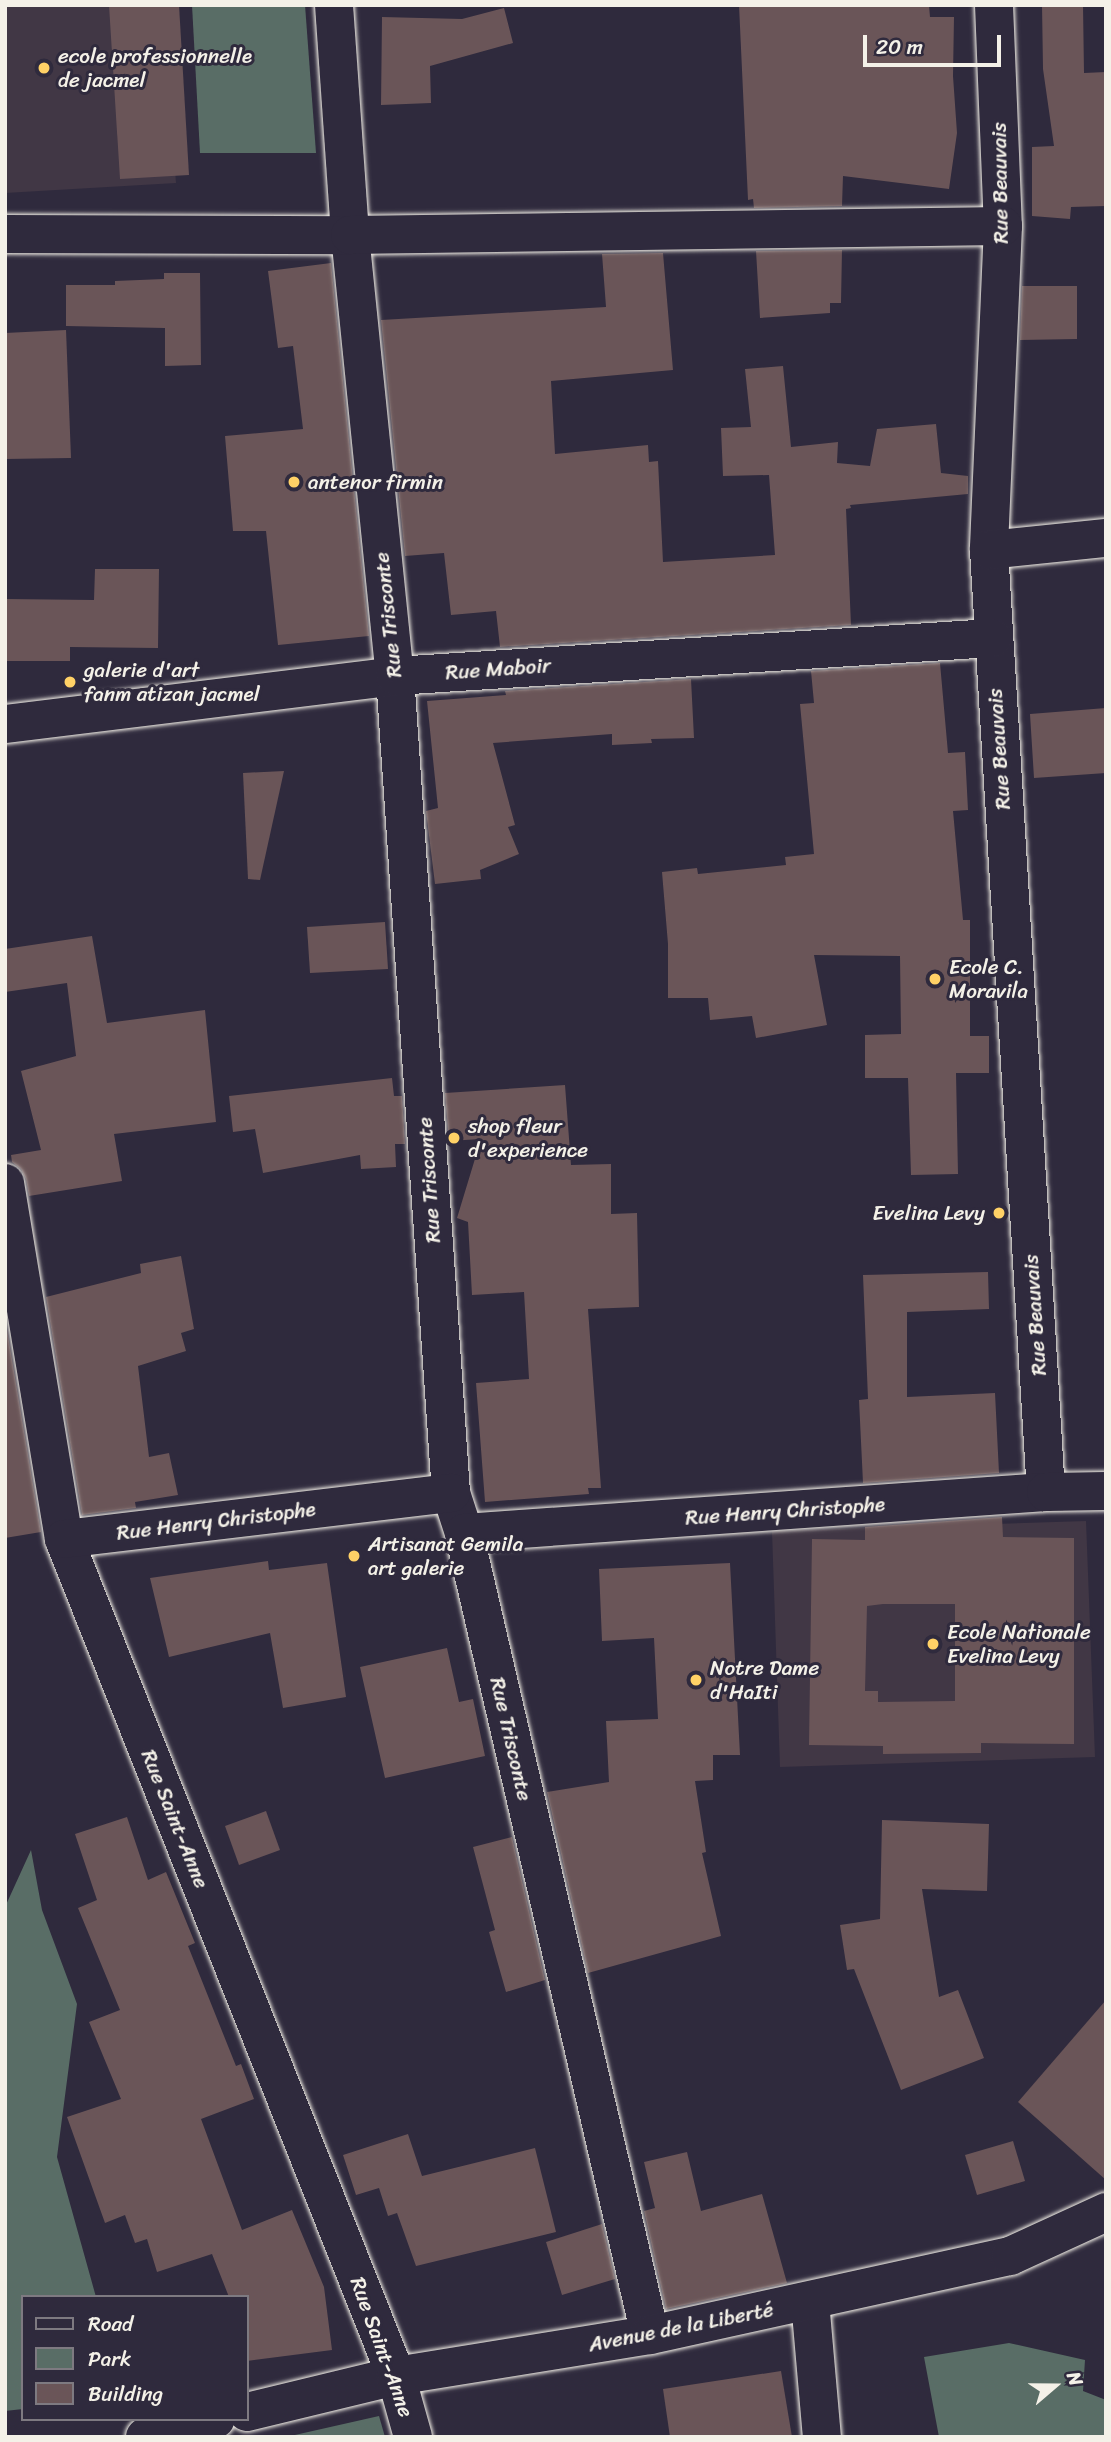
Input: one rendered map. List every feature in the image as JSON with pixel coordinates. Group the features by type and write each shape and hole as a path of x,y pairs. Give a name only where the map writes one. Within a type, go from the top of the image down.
{"street":[{"name":"Rue Trisconte","path":"334,5 350,235 395,676 451,1493 464,1533 650,2335"},
{"name":"Rue Beauvais","path":"994,5 1003,226 989,550 1046,1492"},
{"path":"5,234 350,235 1003,226"},
{"path":"989,550 1106,538"},
{"name":"Rue Maboir","path":"5,724 395,676 993,638"},
{"name":"Rue Saint-Anne","path":"5,1183 64,1539 396,2375 413,2437"},
{"name":"Rue Henry Christophe","path":"464,1533 1046,1492 1106,1491"},
{"name":"Rue Henry Christophe","path":"64,1539 451,1493"},
{"name":"Avenue de la Liberté","path":"248,2412 396,2375 650,2335 1010,2256 1106,2212"},
{"path":"810,2301 822,2437"},
{"path":"145,2437 208,2421"}],"shaded area":[{"path":"5,5 163,5 176,183 5,193"},
{"name":"Ecole Nationale Evelina Levy","path":"1086,1521 1095,1757 780,1767 772,1531"}],"green space":[{"path":"192,5 305,5 316,153 200,153"},
{"path":"31,1850 42,1910 77,2004 57,2157 95,2295 21,2295 21,2409 5,2411 5,1907"},
{"path":"1009,2343 1085,2360 1083,2391 1106,2400 1106,2437 939,2437 924,2357"},
{"path":"379,2416 385,2437 286,2437"}],"building":[{"path":"109,5 179,5 189,175 120,179"},
{"path":"739,5 929,5 930,17 954,17 953,76 957,133 949,189 843,176 842,206 754,208 753,199 748,200"},
{"path":"1042,5 1083,5 1084,73 1106,72 1106,206 1071,207 1070,219 1032,216 1032,147 1054,146 1043,69"},
{"path":"504,8 513,43 430,66 431,103 381,105 382,17 462,19"},
{"path":"842,250 841,303 830,303 830,313 760,318 756,251"},
{"path":"663,253 673,370 551,381 555,454 648,445 649,462 658,461 663,562 775,555 769,475 723,476 721,428 751,427 745,369 783,366 791,447 838,442 837,463 870,466 877,429 936,424 941,473 968,476 968,494 850,505 851,508 846,509 851,625 500,647 496,611 451,615 444,553 405,556 381,320 606,307 602,254"},
{"path":"331,263 369,636 278,645 266,531 233,531 225,436 303,429 293,346 278,348 268,271"},
{"path":"164,273 200,273 201,365 165,366 165,328 66,326 66,285 115,285 115,281 164,279"},
{"path":"1022,286 1077,286 1077,339 1020,340"},
{"path":"66,330 71,458 5,459 5,333"},
{"path":"95,569 159,569 158,648 70,647 70,661 5,661 5,599 94,600"},
{"path":"940,663 948,753 965,752 968,810 953,811 963,920 970,920 970,1036 989,1036 989,1073 956,1073 958,1174 911,1175 908,1078 865,1078 865,1035 901,1034 900,956 814,955 827,1025 756,1038 752,1016 710,1020 708,998 668,998 668,944 662,872 697,868 698,874 786,865 785,857 814,854 800,704 814,703 811,671"},
{"path":"691,679 694,738 651,739 652,743 612,745 612,734 493,743 515,825 508,827 519,854 480,870 481,879 435,884 426,811 438,808 427,701 506,695 505,691"},
{"path":"1106,708 1106,773 1034,778 1030,714"},
{"path":"284,771 260,880 248,879 243,773"},
{"path":"385,922 388,969 310,973 307,927"},
{"path":"92,936 107,1023 205,1010 216,1122 114,1134 122,1181 29,1196 26,1179 21,1169 12,1162 11,1155 41,1150 21,1071 76,1056 67,983 5,992 5,949"},
{"path":"392,1078 394,1096 402,1096 405,1144 395,1144 396,1167 361,1169 360,1155 263,1173 255,1129 233,1132 229,1096"},
{"path":"565,1085 571,1165 611,1164 611,1214 637,1213 639,1307 588,1309 601,1488 588,1488 589,1494 485,1502 476,1383 529,1379 524,1292 472,1295 468,1222 457,1218 481,1139 449,1141 445,1093"},
{"path":"181,1256 194,1329 181,1333 186,1351 138,1366 149,1457 169,1453 178,1495 135,1502 136,1508 82,1515 46,1297 141,1273 140,1264"},
{"path":"988,1272 989,1309 907,1312 907,1397 995,1393 999,1473 863,1483 859,1400 868,1399 863,1275"},
{"path":"5,1318 41,1532 5,1538"},
{"name":"Ecole Nationale Evelina Levy","path":"1002,1517 1003,1537 1074,1538 1074,1744 981,1743 981,1753 883,1754 883,1746 809,1745 812,1539 865,1540 865,1527","holes":["955,1604 955,1701 878,1702 878,1691 865,1691 867,1606"]},
{"path":"268,1561 269,1570 327,1563 346,1697 283,1708 270,1633 169,1657 150,1578"},
{"path":"730,1563 740,1755 713,1755 713,1780 695,1781 706,1852 702,1853 721,1936 588,1973 547,1792 609,1782 606,1721 658,1719 654,1638 602,1641 599,1569"},
{"path":"447,1648 459,1702 473,1699 485,1756 385,1778 360,1667"},
{"path":"266,1811 280,1850 239,1865 225,1826"},
{"path":"127,1817 148,1880 166,1872 195,1943 188,1946 236,2066 241,2064 254,2099 201,2119 242,2230 292,2210 324,2287 332,2350 248,2361 248,2295 228,2295 212,2254 157,2272 147,2239 135,2243 125,2215 105,2223 67,2117 121,2099 89,2022 120,2010 78,1908 97,1900 75,1834"},
{"path":"882,1820 989,1824 987,1891 922,1889 939,1997 958,1990 984,2058 901,2090 854,1969 847,1970 840,1925 880,1919"},
{"path":"512,1837 545,1980 506,1992 489,1932 495,1930 473,1847"},
{"path":"1106,2000 1106,2180 1018,2102"},
{"path":"408,2134 422,2176 535,2148 556,2232 416,2266 397,2213 388,2216 379,2188 356,2195 343,2155"},
{"path":"1013,2141 1025,2181 977,2195 965,2155"},
{"path":"687,2152 701,2211 762,2194 787,2283 666,2309 644,2211 655,2208 644,2162"},
{"path":"602,2224 615,2279 562,2295 546,2242"},
{"path":"781,2371 792,2437 670,2437 663,2389"}],"place":[{"name":"ecole professionnelle de jacmel","path":"44,68"},
{"name":"antenor firmin","path":"294,482"},
{"name":"galerie d'art fanm atizan jacmel","path":"70,682"},
{"name":"Ecole C. Moravila","path":"935,979"},
{"name":"shop fleur d'experience","path":"454,1138"},
{"name":"Evelina Levy","path":"999,1213"},
{"name":"Artisanat Gemila art galerie","path":"354,1556"},
{"name":"Ecole Nationale Evelina Levy","path":"933,1644"},
{"name":"Notre Dame d'HaIti","path":"696,1680"}]}
